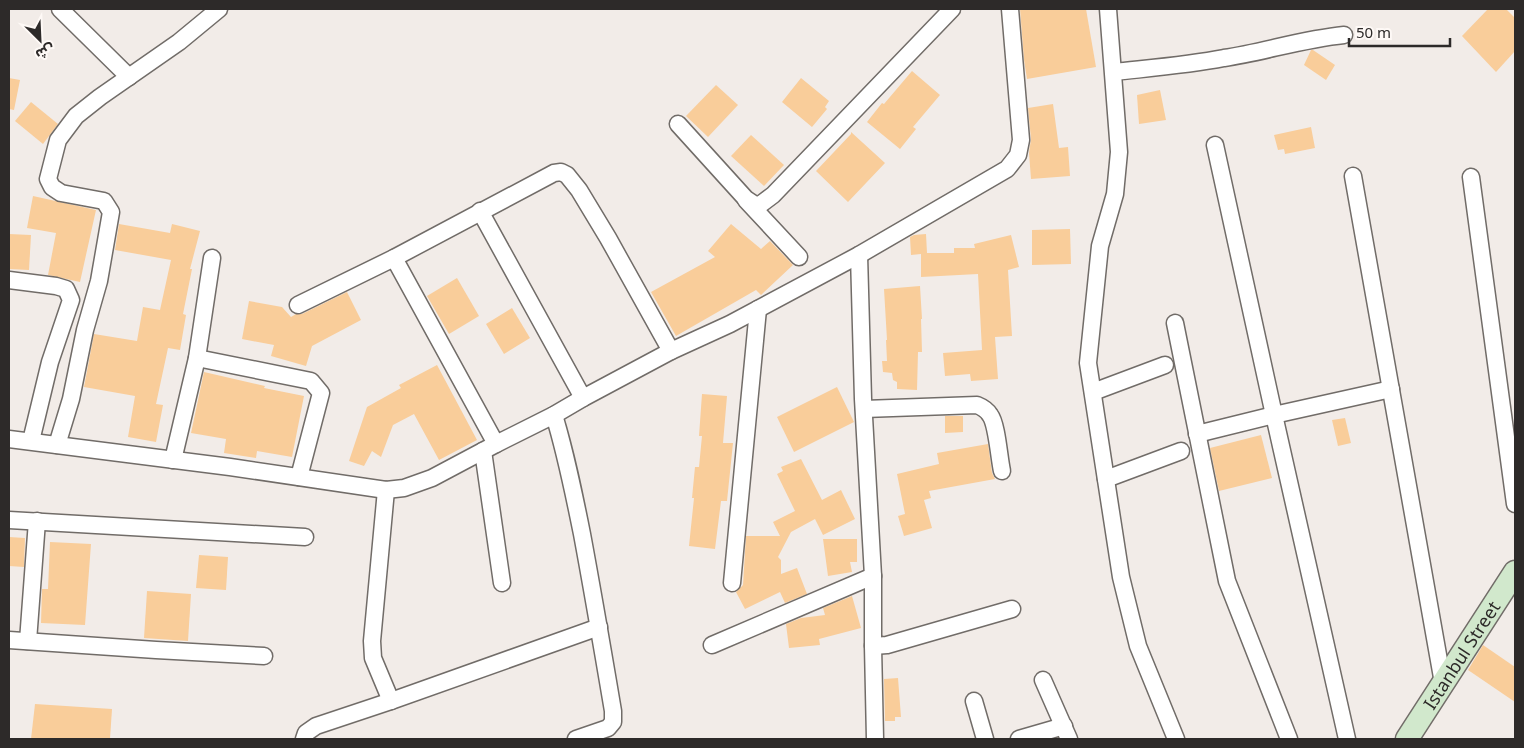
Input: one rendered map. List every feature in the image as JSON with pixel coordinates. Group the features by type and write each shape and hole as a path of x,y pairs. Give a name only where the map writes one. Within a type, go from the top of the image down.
{"street":[{"path":"60,9 128,77"},
{"path":"57,445 71,399 85,330 99,281 111,212 104,201 61,194 52,188 48,179 58,140 76,116 178,42 219,9"},
{"path":"746,199 755,205 767,200 952,9"},
{"path":"9,439 386,490 404,488 432,478 859,255 1007,169 1018,155 1021,140 1010,9"},
{"path":"1108,9 1119,152 1115,194 1100,246 1088,363 1121,577 1138,646 1176,739"},
{"path":"1114,72 1222,59 1321,37 1344,35"},
{"path":"678,124 799,257"},
{"path":"1215,145 1347,739"},
{"path":"298,305 394,258 554,173 560,172 567,175 608,238 671,352"},
{"path":"1353,176 1443,683"},
{"path":"1470,178 1515,504"},
{"path":"480,211 583,398"},
{"path":"859,255 872,576 875,739"},
{"path":"173,460 198,358 212,258"},
{"path":"394,258 490,448 502,583"},
{"path":"9,280 66,289 71,300 50,362 30,441"},
{"path":"732,583 758,309"},
{"path":"1174,323 1227,581 1289,739"},
{"path":"198,358 311,380 321,393 298,477"},
{"path":"1092,392 1164,365"},
{"path":"1197,434 1390,389"},
{"path":"864,409 978,405 991,416 994,424 1002,471"},
{"path":"554,415 564,448 599,627 613,711 613,722 608,728 576,739"},
{"path":"1106,479 1180,451"},
{"path":"386,490 372,641 374,658 391,701"},
{"path":"9,520 305,536"},
{"path":"28,641 38,521"},
{"name":"Istanbul Street","path":"1407,739 1515,572"},
{"path":"712,646 872,576"},
{"path":"873,646 887,645 1012,608"},
{"path":"304,739 306,733 316,726 599,627"},
{"path":"9,640 264,656"},
{"path":"1019,739 1067,733 1044,680"},
{"path":"974,701 985,739"}],"building":[{"path":"1020,9 1086,9 1096,67 1027,79"},
{"path":"1488,9 1506,9 1515,18 1515,51 1496,72 1462,36"},
{"path":"1311,50 1335,65 1326,80 1304,65"},
{"path":"912,71 940,95 913,127 916,129 900,149 867,122"},
{"path":"9,78 20,80 14,110 9,109"},
{"path":"801,78 829,101 825,107 827,109 812,127 782,102"},
{"path":"716,85 738,105 708,137 686,116"},
{"path":"1160,90 1166,120 1139,124 1137,95"},
{"path":"31,102 58,124 43,144 15,121"},
{"path":"1053,104 1059,148 1068,147 1070,176 1031,179 1029,153 1031,139 1028,108"},
{"path":"1311,127 1315,148 1285,154 1284,149 1278,150 1274,135"},
{"path":"851,132 885,163 848,202 816,171"},
{"path":"751,135 784,165 764,186 731,156"},
{"path":"33,196 96,210 80,282 48,275 56,233 27,228"},
{"path":"119,224 170,233 172,224 200,231 190,269 192,269 183,314 186,315 180,350 168,348 156,404 163,405 156,442 128,437 135,396 84,387 94,334 137,341 143,307 160,310 171,260 115,250"},
{"path":"731,224 761,249 770,241 793,265 761,295 756,290 676,336 651,292 715,257 708,251"},
{"path":"1070,229 1071,264 1032,265 1032,230"},
{"path":"9,234 31,235 29,270 9,269"},
{"path":"926,234 927,253 954,253 954,248 975,248 974,244 1011,235 1019,267 1008,270 1012,336 995,337 998,379 971,381 970,374 945,376 943,353 982,350 978,274 921,277 921,254 911,255 910,237"},
{"path":"457,278 479,316 449,334 427,296"},
{"path":"920,286 922,352 918,352 917,390 897,389 897,382 893,380 892,373 883,372 882,361 887,361 884,289"},
{"path":"347,292 361,320 312,346 306,366 271,356 274,345 242,339 249,301 282,307 291,317 296,314 302,314"},
{"path":"512,308 530,338 504,354 486,324"},
{"path":"437,365 477,440 439,460 414,414 393,425 381,457 372,451 364,466 349,461 367,407 401,388 399,385"},
{"path":"204,372 265,386 264,388 304,396 292,457 257,451 256,458 224,453 226,439 191,433"},
{"path":"837,387 854,422 794,452 777,417"},
{"path":"702,394 727,396 723,443 733,443 727,501 721,501 715,549 689,546 695,467 699,467 702,436 699,436"},
{"path":"945,416 963,416 963,432 945,433"},
{"path":"1345,418 1351,443 1338,446 1332,420"},
{"path":"1261,435 1272,478 1219,491 1210,448"},
{"path":"988,444 992,473 995,479 929,491 931,498 924,500 932,528 904,536 898,516 905,514 897,474 939,464 937,453"},
{"path":"801,459 822,500 841,490 855,519 823,535 815,519 791,532 778,557 781,560 781,574 797,568 807,594 785,603 780,592 745,609 736,592 743,585 746,536 780,536 773,522 795,511 777,474 783,471 781,467"},
{"path":"9,537 25,538 24,567 9,566"},
{"path":"823,539 857,539 857,562 850,562 852,572 828,576"},
{"path":"50,542 91,544 85,625 41,623 42,589 48,589"},
{"path":"199,555 228,557 226,590 196,588"},
{"path":"147,591 191,594 188,641 144,638"},
{"path":"852,596 861,628 819,639 820,645 789,648 786,624 801,618 825,615 823,608"},
{"path":"1483,645 1515,667 1515,702 1468,670"},
{"path":"898,678 901,717 895,717 895,721 885,721 884,679"},
{"path":"35,704 112,709 110,739 31,739"}]}
